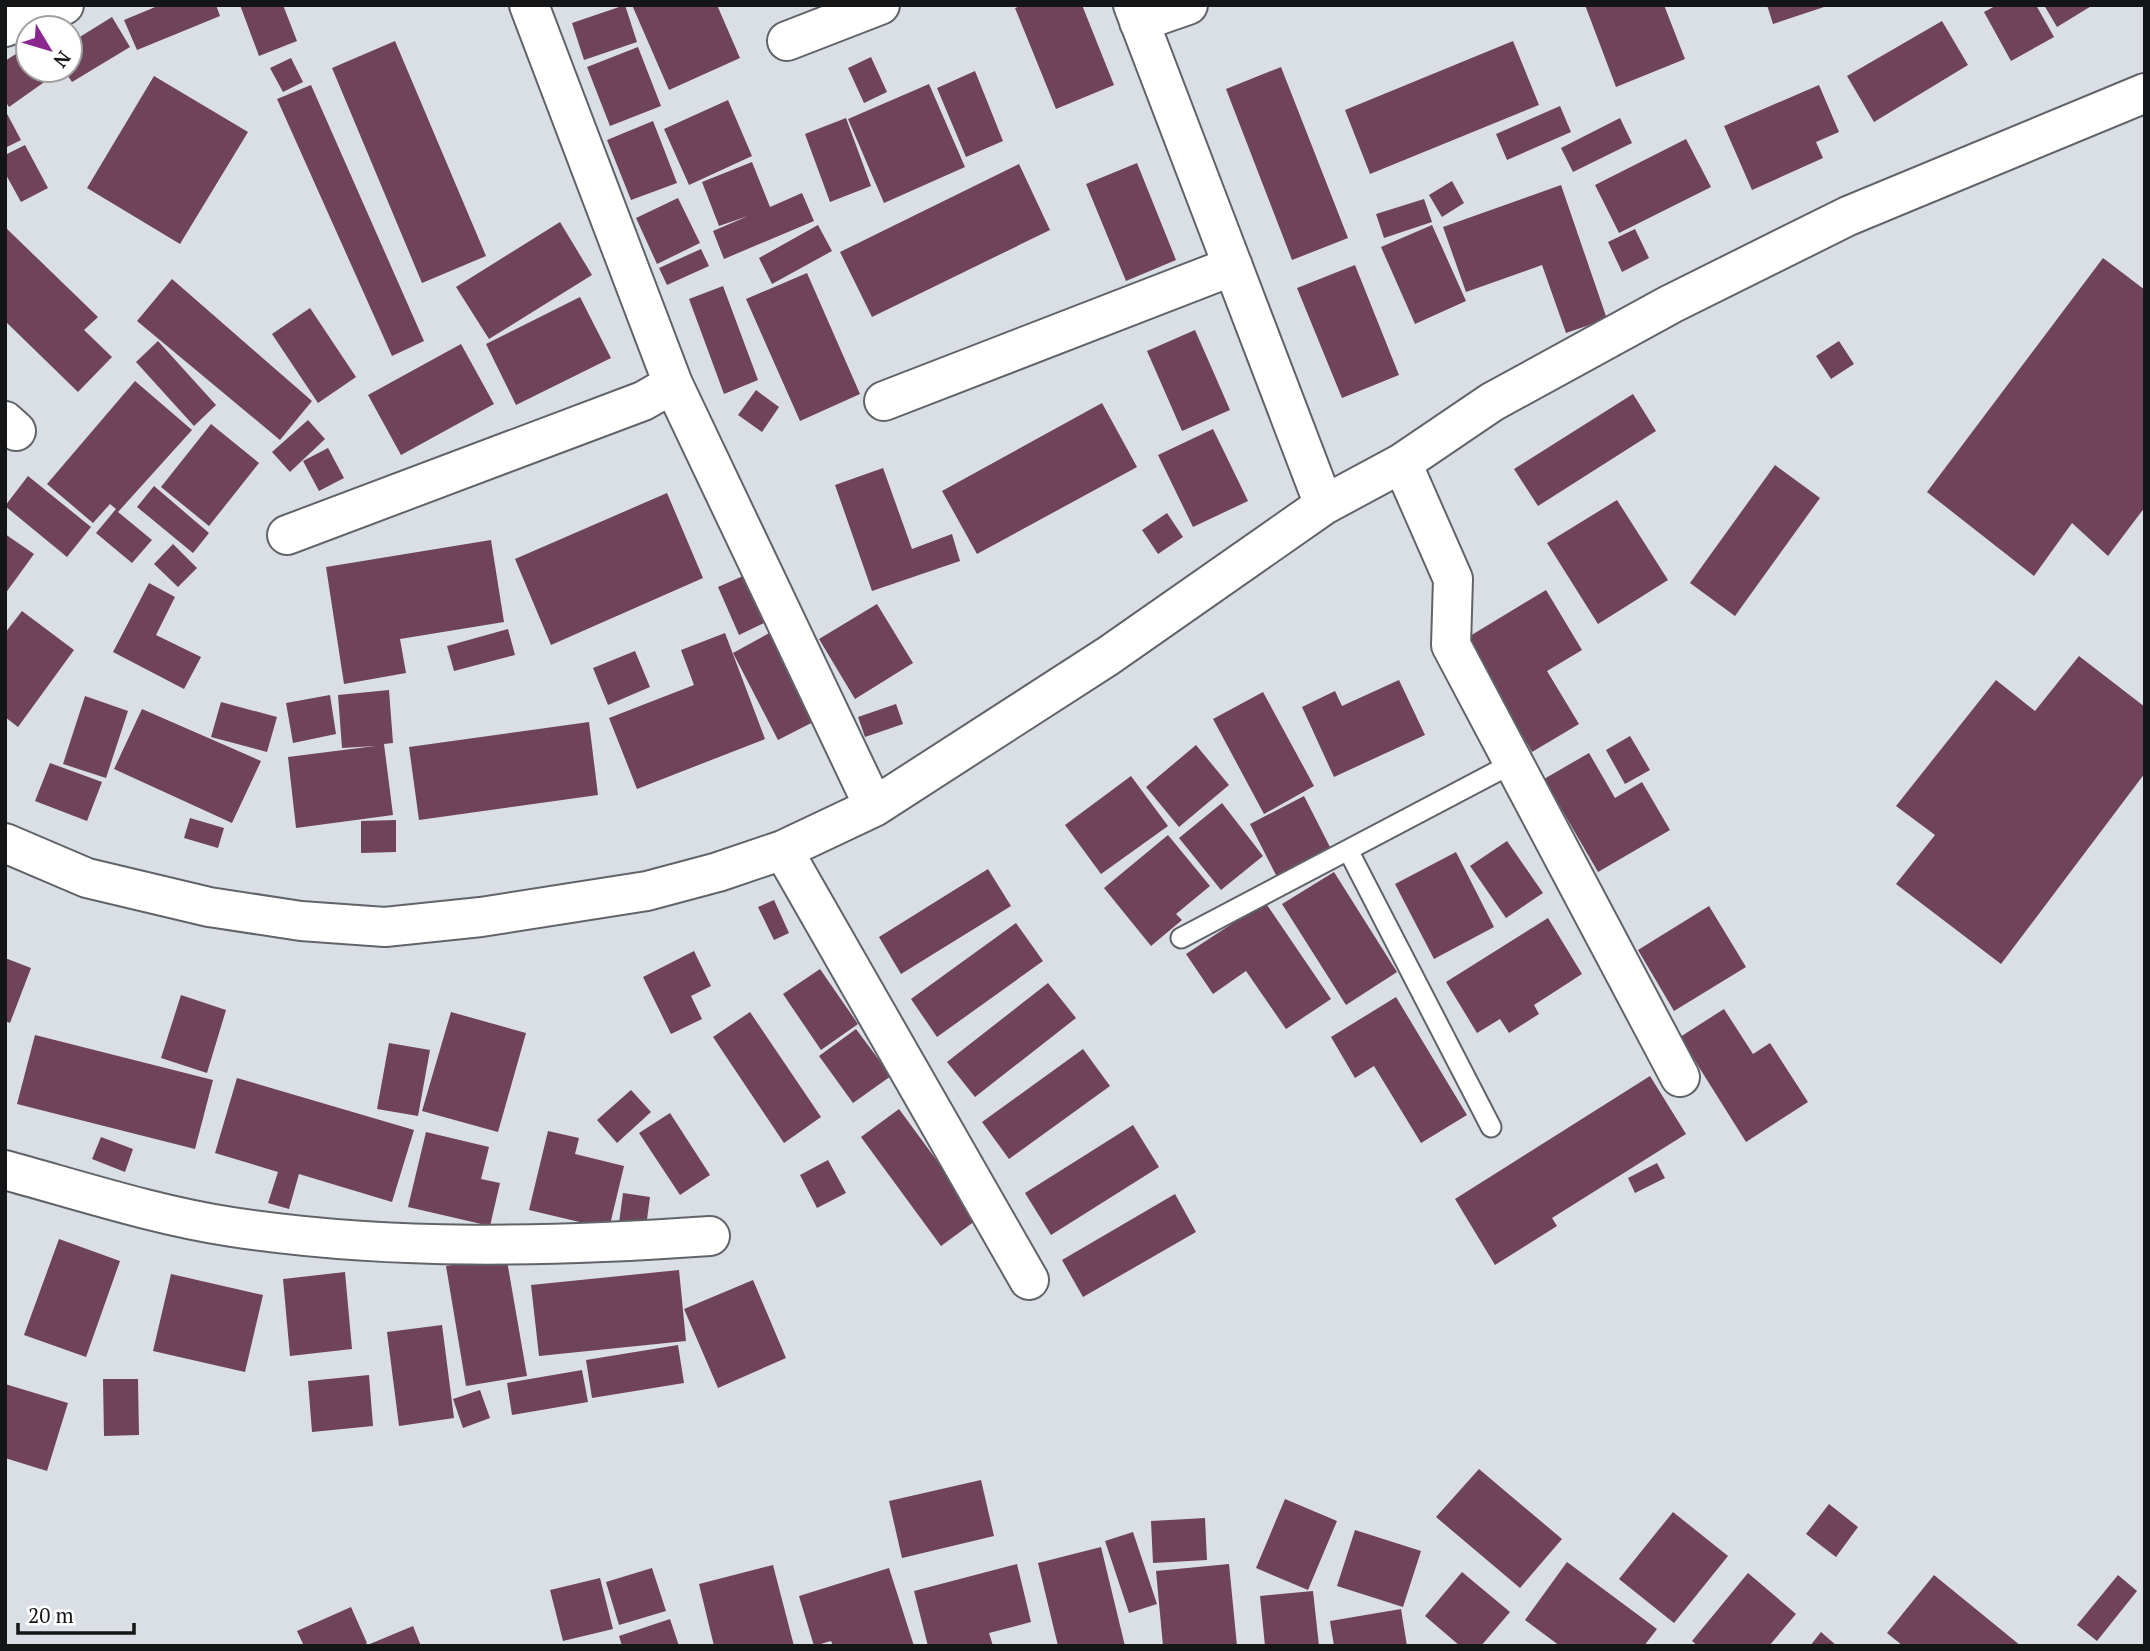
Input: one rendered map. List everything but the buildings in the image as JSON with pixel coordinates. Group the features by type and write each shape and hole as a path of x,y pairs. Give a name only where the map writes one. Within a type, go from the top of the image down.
{"street":[{"path":"5,27 64,5"},
{"path":"529,5 673,384 874,807"},
{"path":"787,41 880,5"},
{"path":"1188,5 1136,14 1324,505"},
{"path":"5,843 87,878 209,907 301,921 385,927 481,917 648,891 718,872 783,850 874,807 1108,656 1324,505 1402,463 1492,402 1671,304 1836,222 2145,93"},
{"path":"884,401 1233,266"},
{"path":"287,535 643,401 673,384"},
{"path":"1402,463 1454,579 1451,645 1679,1077"},
{"path":"783,850 1029,1280"},
{"path":"5,1170 231,1227 400,1244 575,1245 710,1237"}],"lane":[{"path":"1181,938 1513,763"},
{"path":"1348,850 1491,1127"}]}
